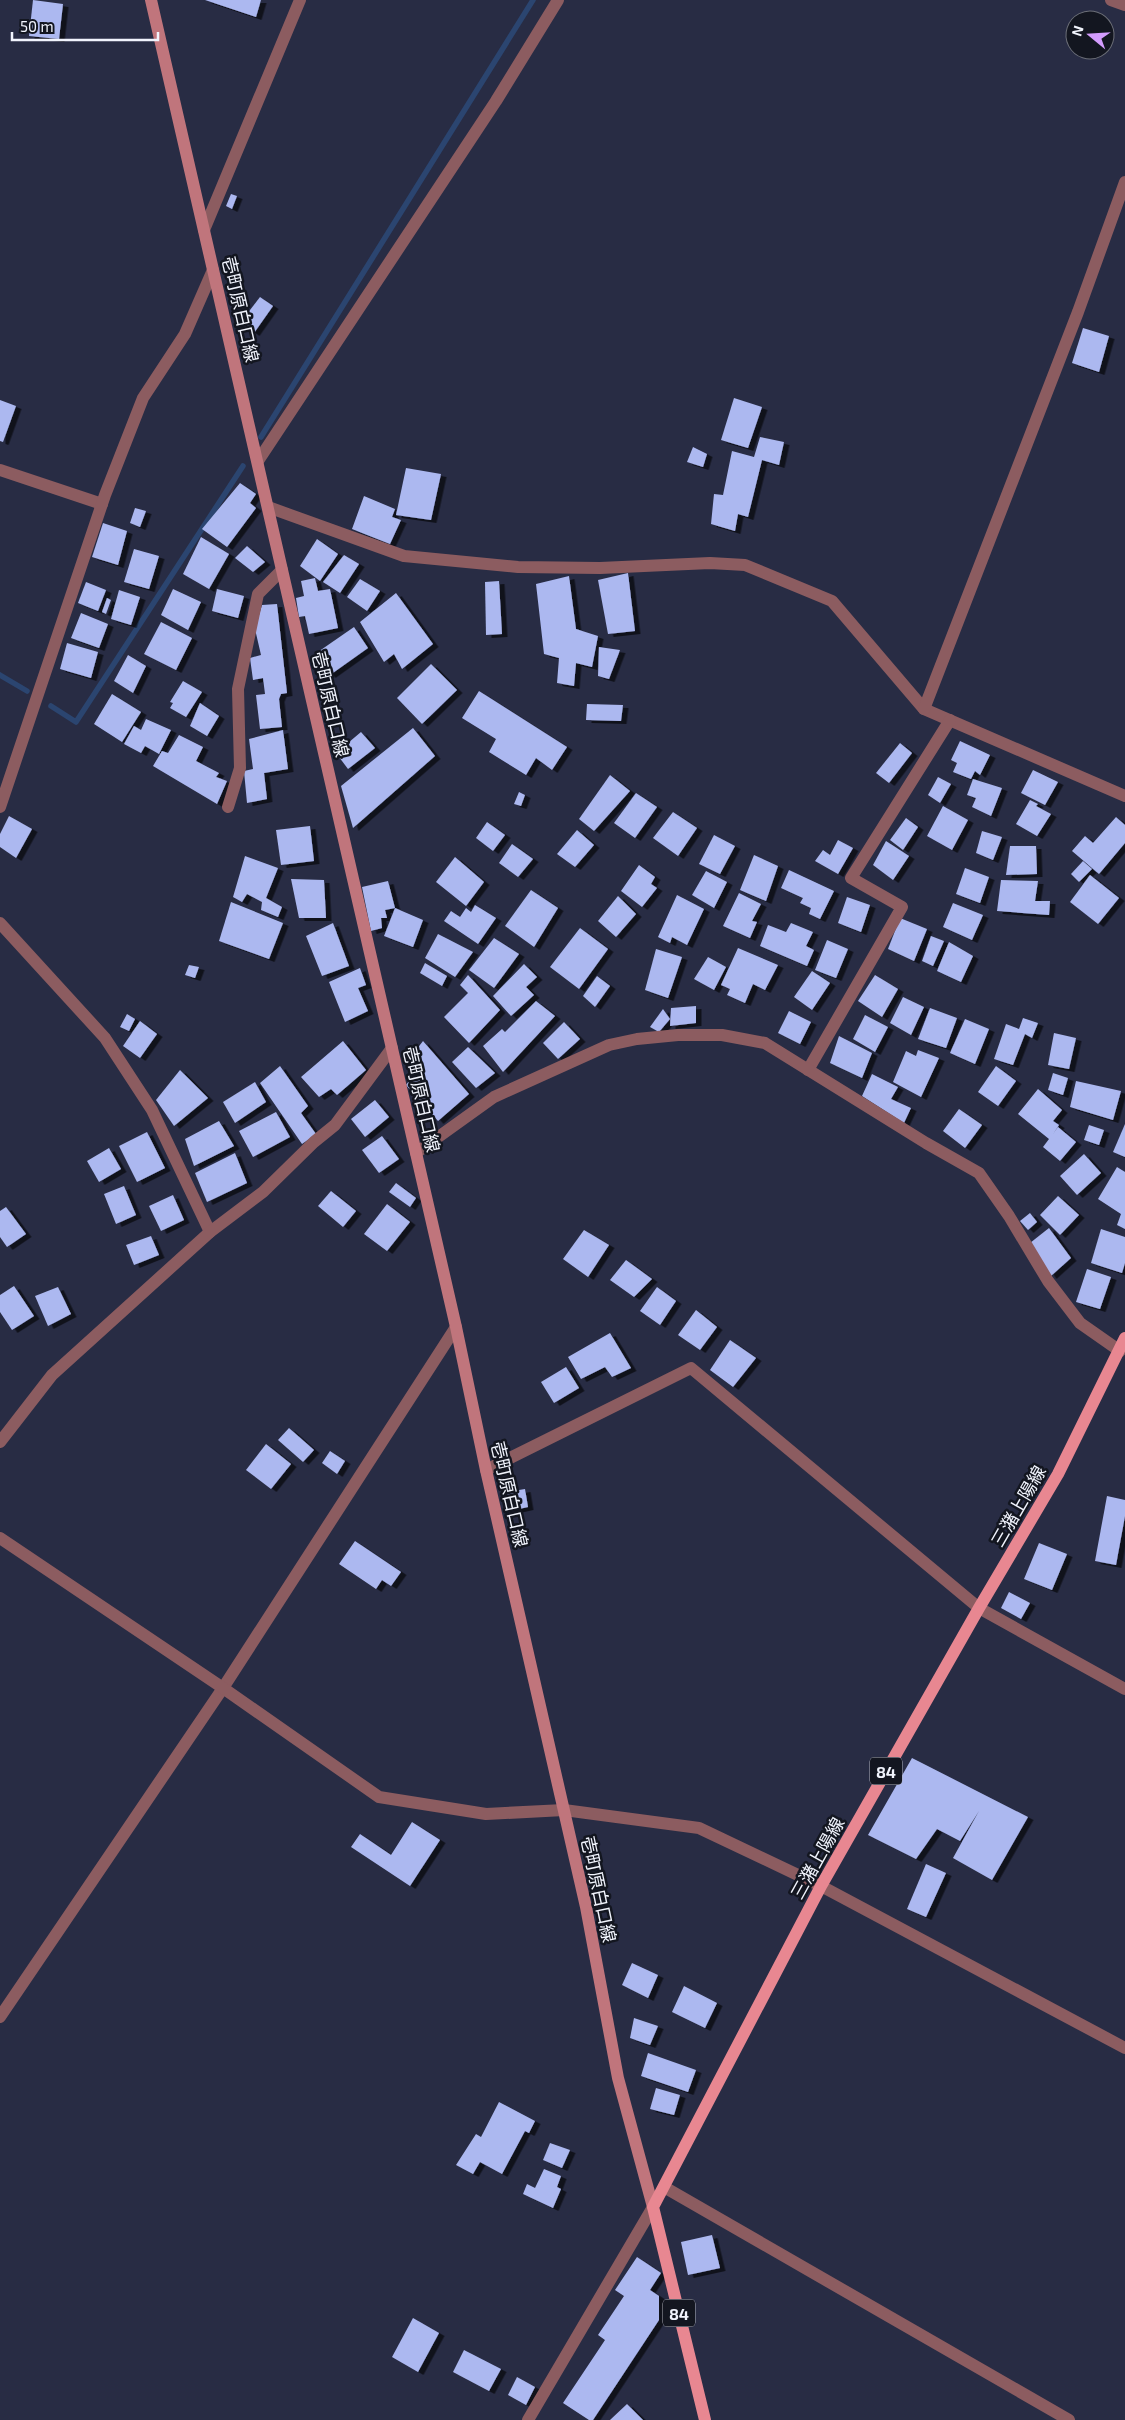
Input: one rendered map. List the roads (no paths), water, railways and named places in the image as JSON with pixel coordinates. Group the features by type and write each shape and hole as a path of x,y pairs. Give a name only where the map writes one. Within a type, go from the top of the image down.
{"main road":[{"name":"壱町原白口線","path":"151,0 456,1328 486,1470 586,1907 618,2078 652,2206"},
{"name":"三潴上陽線","path":"652,2206 664,2187 821,1886 979,1608 1058,1474 1125,1338"},
{"name":"84","path":"652,2206 705,2420"}],"street":[{"path":"204,230 300,0"},
{"path":"258,461 496,101 558,0"},
{"path":"1111,0 1125,5"},
{"path":"924,709 1078,312 1125,182"},
{"path":"0,807 102,504 143,398 185,334 213,270"},
{"path":"0,470 102,504"},
{"path":"268,507 404,556 518,567 600,568 710,563 745,565 832,601 924,709 1125,796"},
{"path":"228,807 240,768 238,689 258,594 282,570"},
{"path":"808,1070 902,907 851,878 950,720"},
{"path":"0,923 105,1038 152,1110 210,1232"},
{"path":"416,1153 494,1097 609,1045 637,1039 678,1034 722,1035 765,1043 926,1143 979,1173 1009,1216 1048,1281 1080,1324 1120,1350"},
{"path":"0,1442 52,1375 210,1232 262,1192 314,1142 335,1125 392,1048"},
{"path":"0,2017 224,1688 456,1328"},
{"path":"486,1470 691,1368 979,1608 1125,1688"},
{"path":"0,1538 224,1688 378,1798 486,1814 564,1810 699,1828 821,1886 1125,2048"},
{"path":"664,2187 1069,2420"},
{"path":"528,2420 652,2206"}],"waterway":[{"path":"261,437 533,0"},
{"path":"51,706 76,722 243,466"},
{"path":"0,675 27,691"}]}
